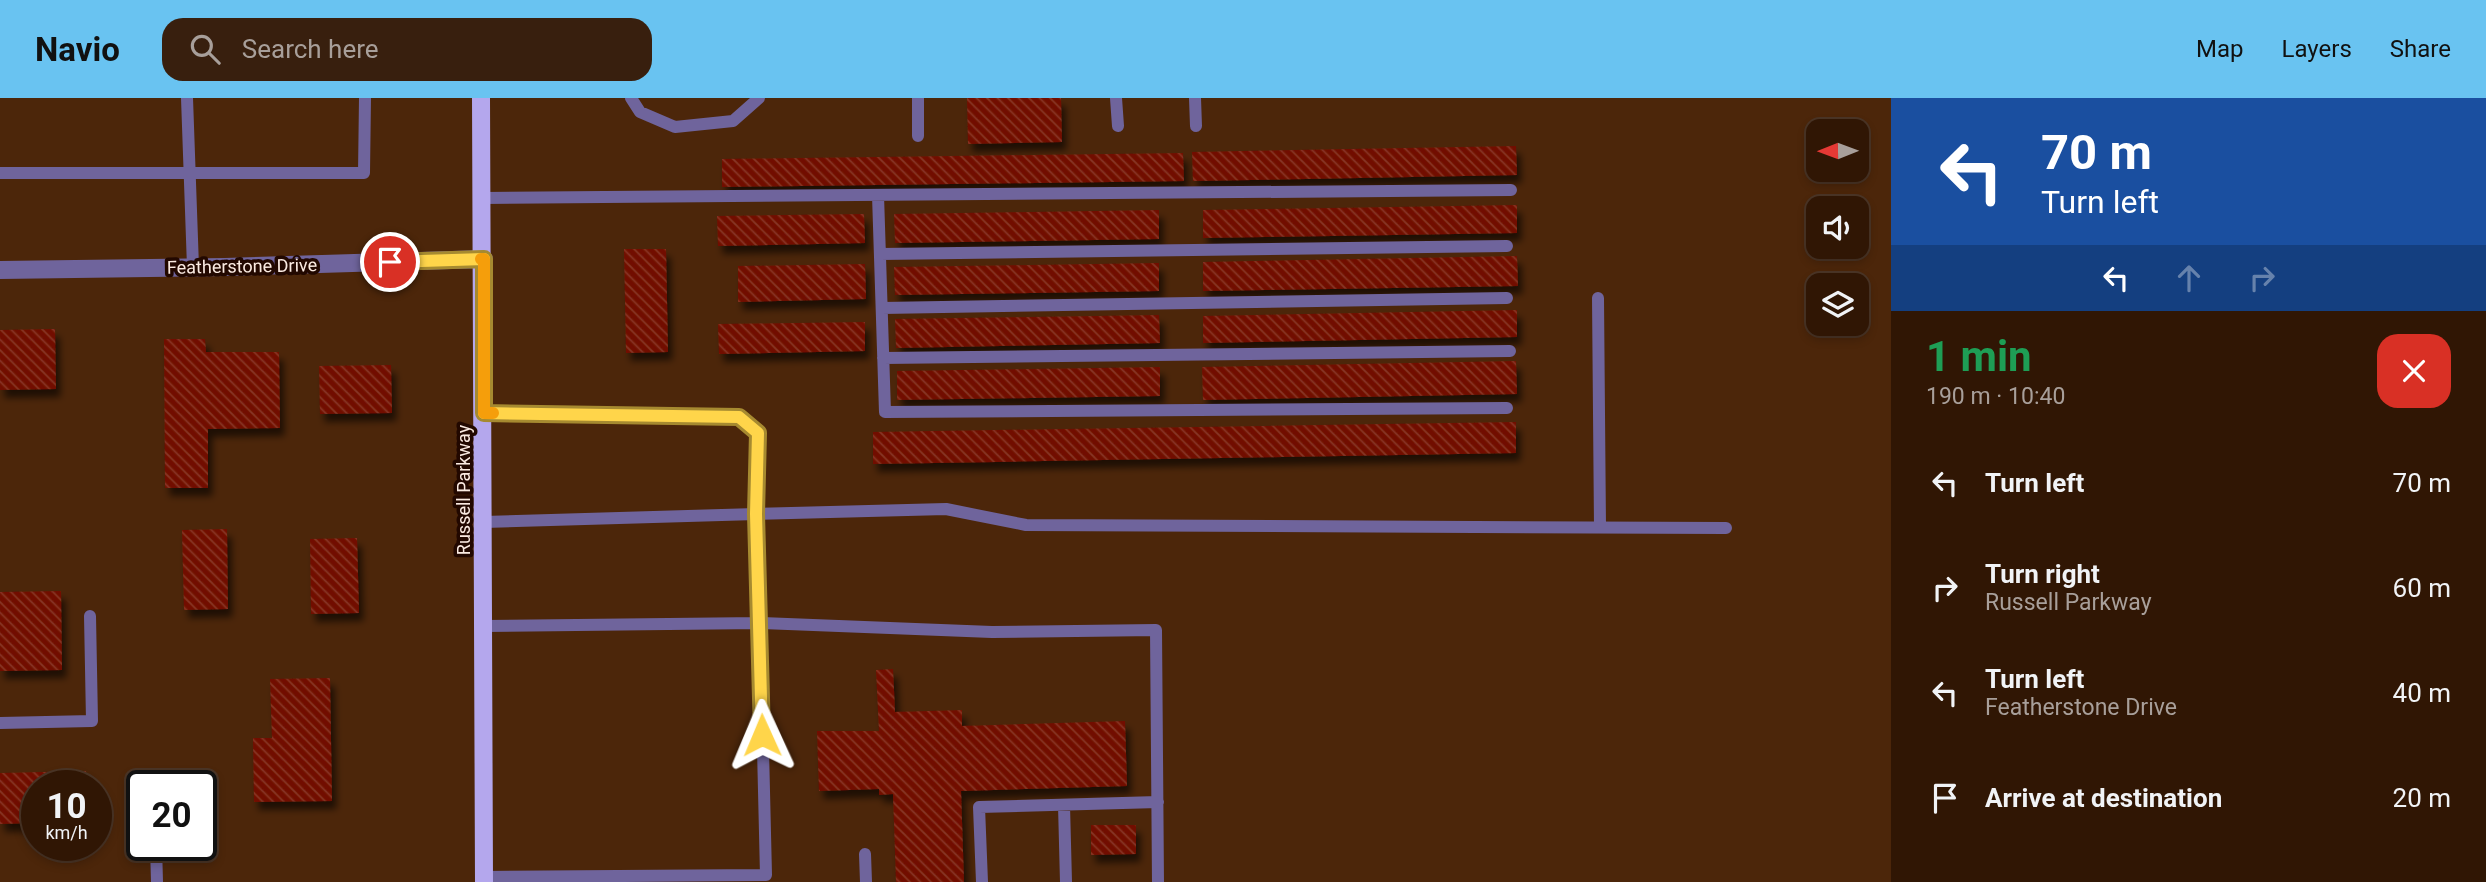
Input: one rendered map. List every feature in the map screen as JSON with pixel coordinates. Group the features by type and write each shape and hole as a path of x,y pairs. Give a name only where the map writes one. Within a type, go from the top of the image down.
{"main road":[{"name":"Russell Parkway","path":"481,98 484,259 484,880"}],"street":[{"name":"Featherstone Drive","path":"0,270 484,259"}],"lane":[{"path":"187,98 193,267"},
{"path":"0,173 364,173 365,98"},
{"path":"631,98 640,112 675,127 733,121 759,98"},
{"path":"918,98 918,136"},
{"path":"1116,98 1118,126"},
{"path":"1195,98 1196,126"},
{"path":"483,198 1511,190"},
{"path":"878,195 885,412 1507,408"},
{"path":"880,254 1507,246"},
{"path":"882,308 1507,298"},
{"path":"1598,298 1600,527"},
{"path":"883,358 1510,351"},
{"path":"484,413 739,417 758,433 756,514 766,878 484,880"},
{"path":"484,522 946,509 1026,525 1727,528"},
{"path":"0,723 92,721 90,616"},
{"path":"484,626 760,623 992,632 1156,630 1158,882"},
{"path":"982,882 979,807 1158,803"},
{"path":"1064,804 1066,882"},
{"path":"865,855 866,882"},
{"path":"156,861 156,882"}],"shaded area":[{"path":"0,98 1891,98 1891,882 0,882"}],"building":[{"path":"967,98 1061,98 1062,142 968,144"},
{"path":"1516,146 1517,175 1193,181 1192,152"},
{"path":"1183,153 1184,181 722,187 722,159"},
{"path":"1517,205 1517,233 1203,238 1203,210"},
{"path":"1159,210 1159,239 895,243 894,214"},
{"path":"864,214 865,243 718,246 717,216"},
{"path":"624,249 666,249 668,352 626,353"},
{"path":"1517,256 1518,286 1203,291 1203,262"},
{"path":"1159,263 1159,291 895,295 894,267"},
{"path":"865,264 866,299 738,302 738,266"},
{"path":"1517,310 1517,337 1203,343 1203,316"},
{"path":"1159,315 1160,343 896,348 895,319"},
{"path":"865,322 865,351 719,354 718,324"},
{"path":"55,329 56,389 0,390 0,330"},
{"path":"164,339 205,339 206,352 279,352 280,428 208,429 208,488 165,488"},
{"path":"1516,361 1517,394 1203,400 1202,367"},
{"path":"391,365 392,413 320,414 319,366"},
{"path":"1160,367 1160,396 897,400 897,371"},
{"path":"1516,422 1516,453 873,464 873,432"},
{"path":"227,529 228,609 184,610 182,530"},
{"path":"357,538 359,613 311,614 310,539"},
{"path":"61,591 62,670 0,671 0,592"},
{"path":"893,669 895,712 962,710 962,726 1125,721 1127,786 961,791 964,882 896,882 893,794 879,795 879,789 819,791 817,731 879,731 876,670"},
{"path":"330,678 332,801 254,802 253,738 272,738 270,679"},
{"path":"0,773 21,773 21,823 0,824"},
{"path":"1091,825 1136,825 1136,854 1091,855"}],"slow traffic":[{"path":"481,259 484,259 484,413 493,413"}],"route":[{"path":"390,262 484,259 484,413 739,417 758,433 756,514 762,735"}]}
